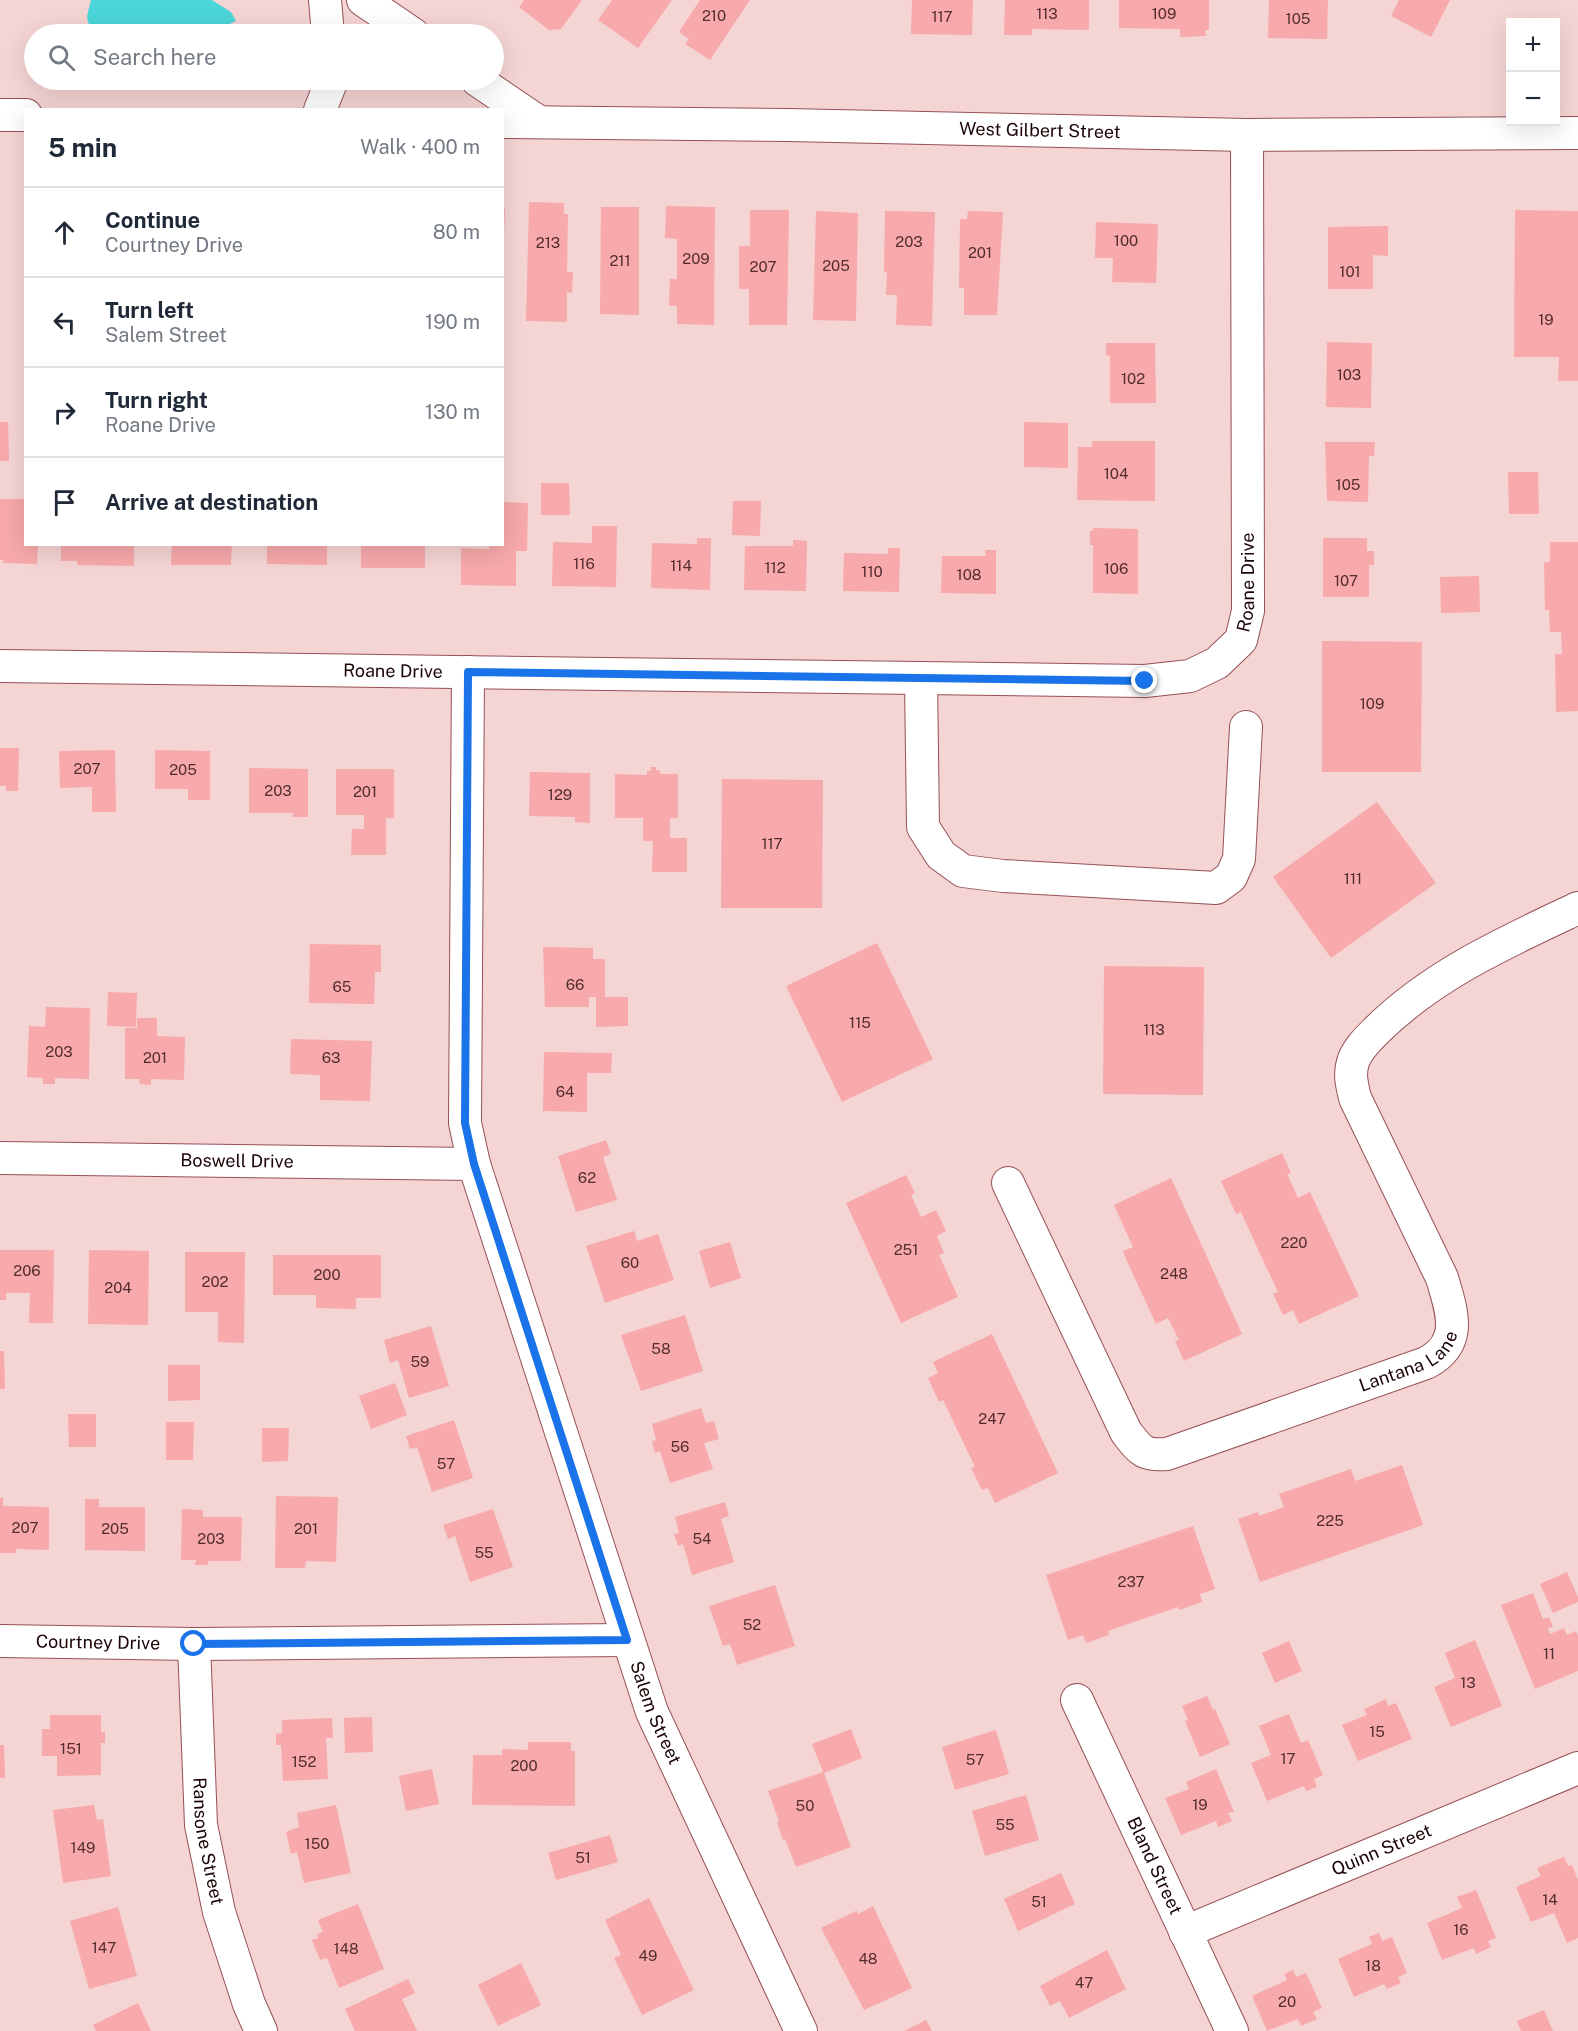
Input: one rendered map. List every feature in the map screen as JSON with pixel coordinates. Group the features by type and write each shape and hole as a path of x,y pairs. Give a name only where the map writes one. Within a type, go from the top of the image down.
{"street":[{"path":"325,0 327,24"},
{"path":"363,0 398,24"},
{"path":"321,108 328,90"},
{"path":"492,90 539,122"},
{"path":"0,115 24,115"},
{"name":"West Gilbert Street","path":"504,122 788,125 1247,135 1578,133"},
{"name":"Roane Drive","path":"0,666 1145,681 1190,676 1216,663 1241,640 1248,611 1247,135"},
{"name":"Salem Street","path":"468,672 465,1123 474,1164 652,1712 801,2031"},
{"path":"921,678 923,827 940,855 963,871 1004,876 1216,888 1231,877 1239,858 1246,727"},
{"name":"Lantana Lane","path":"1008,1182 1126,1431 1142,1451 1152,1455 1167,1454 1426,1364 1439,1356 1448,1345 1453,1326 1450,1303 1442,1278 1355,1098 1350,1080 1353,1061 1363,1044 1392,1015 1437,982 1488,951 1578,908"},
{"name":"Boswell Drive","path":"0,1158 474,1164"},
{"name":"Courtney Drive","path":"0,1641 194,1644 627,1640"},
{"name":"Ransone Street","path":"194,1644 201,1824 219,1912 249,2004 261,2031"},
{"name":"Bland Street","path":"1077,1700 1232,2031"},
{"name":"Quinn Street","path":"1185,1932 1578,1768"}],"water":[{"path":"91,0 212,0 231,12 236,21 230,24 90,24 87,16"}],"building":[{"path":"524,0 582,0 561,29 549,30 519,7"},
{"path":"612,0 672,0 638,48 598,20"},
{"path":"700,0 750,0 710,60 685,44 689,39 679,32"},
{"path":"912,0 973,0 972,35 911,34"},
{"path":"1005,0 1089,0 1089,30 1032,29 1032,35 1004,35"},
{"path":"1119,0 1209,0 1209,30 1205,30 1206,36 1180,37 1180,29 1119,28"},
{"path":"1269,0 1328,0 1327,39 1268,38"},
{"path":"1399,0 1450,0 1431,37 1391,16"},
{"path":"529,202 564,203 564,214 568,214 567,272 573,272 572,293 567,292 567,322 526,321"},
{"path":"666,206 715,207 714,325 677,324 677,306 669,306 670,279 677,279 677,239 665,238"},
{"path":"601,207 639,207 639,315 600,314"},
{"path":"750,210 789,210 787,325 749,325 749,289 739,289 739,246 750,246"},
{"path":"1515,210 1578,211 1578,381 1558,381 1559,357 1514,357"},
{"path":"816,211 858,213 856,321 813,320"},
{"path":"885,211 935,212 932,326 896,325 897,295 886,295"},
{"path":"968,211 1003,212 997,315 964,315 964,288 959,288 960,219 967,219"},
{"path":"1096,222 1158,224 1156,283 1112,282 1113,258 1095,258"},
{"path":"1388,226 1388,256 1373,255 1373,289 1328,289 1328,227"},
{"path":"1327,342 1372,343 1371,408 1326,407"},
{"path":"1106,343 1155,343 1156,403 1110,403 1110,356 1106,355"},
{"path":"0,422 8,422 9,461 0,461"},
{"path":"1024,422 1068,423 1068,468 1024,467"},
{"path":"1092,441 1155,441 1155,501 1077,500 1078,447 1092,447"},
{"path":"1325,442 1375,442 1374,456 1369,456 1368,502 1327,501"},
{"path":"1508,472 1538,472 1539,514 1509,514"},
{"path":"541,483 569,483 570,515 541,515"},
{"path":"0,499 24,499 24,546 38,546 37,564 3,563 3,560 0,560"},
{"path":"733,501 761,501 760,536 732,535"},
{"path":"504,502 528,503 527,551 516,551 516,586 461,585 461,548 489,549 489,546 504,546"},
{"path":"592,526 617,526 616,587 552,586 553,542 592,543"},
{"path":"1093,528 1138,529 1138,594 1093,593 1093,545 1090,545 1090,531 1093,531"},
{"path":"697,538 711,538 710,590 651,588 652,543 697,544"},
{"path":"1323,538 1367,538 1367,551 1374,551 1374,565 1369,565 1369,597 1323,597"},
{"path":"793,540 807,541 806,591 744,590 745,546 793,546"},
{"path":"1550,542 1578,542 1578,711 1556,712 1555,654 1562,654 1561,632 1550,632 1549,610 1545,610 1544,562 1550,562"},
{"path":"61,546 134,546 134,566 77,565 77,561 61,561"},
{"path":"172,546 232,546 231,565 171,565"},
{"path":"267,546 327,546 327,565 267,564"},
{"path":"361,546 425,546 425,568 361,568"},
{"path":"888,548 900,548 899,592 843,591 844,553 888,554"},
{"path":"985,550 996,550 996,594 941,593 942,556 986,556"},
{"path":"1479,576 1480,612 1441,613 1440,577"},
{"path":"1322,641 1422,642 1421,772 1322,772"},
{"path":"0,748 19,748 18,791 6,791 6,786 0,786"},
{"path":"115,750 116,812 92,812 92,787 60,788 59,751"},
{"path":"155,750 210,751 210,800 188,800 188,789 155,789"},
{"path":"650,767 656,767 660,774 678,774 678,818 670,818 670,838 687,838 687,872 652,872 653,841 643,841 643,818 615,818 615,774 647,775 647,771 651,771"},
{"path":"249,768 308,769 308,817 293,817 293,813 249,813"},
{"path":"336,769 394,769 394,818 386,818 386,855 351,855 352,829 364,829 364,815 336,815"},
{"path":"530,772 590,773 590,823 575,822 575,817 529,816"},
{"path":"722,779 823,780 822,908 721,908"},
{"path":"1377,802 1436,883 1331,958 1273,877"},
{"path":"877,943 933,1059 842,1102 786,986"},
{"path":"310,944 381,945 381,972 375,972 374,1004 309,1003"},
{"path":"543,947 593,948 593,959 605,959 605,997 628,997 628,1026 596,1027 596,997 589,997 589,1007 545,1007"},
{"path":"1104,966 1204,967 1203,1095 1103,1094"},
{"path":"108,992 137,993 136,1027 107,1026"},
{"path":"46,1007 90,1008 89,1079 55,1078 55,1084 43,1084 43,1078 27,1077 29,1026 45,1027"},
{"path":"137,1018 157,1018 157,1036 185,1037 184,1080 151,1079 151,1085 139,1084 140,1079 125,1079 125,1028 137,1028"},
{"path":"291,1039 372,1041 370,1101 320,1100 320,1075 290,1074"},
{"path":"544,1052 612,1053 611,1073 587,1073 587,1112 543,1111"},
{"path":"606,1140 611,1154 603,1157 617,1200 576,1212 558,1156"},
{"path":"1282,1153 1291,1173 1287,1174 1298,1198 1310,1192 1359,1296 1299,1324 1293,1310 1283,1315 1273,1294 1278,1292 1241,1212 1236,1214 1221,1181"},
{"path":"906,1175 915,1193 911,1195 921,1217 936,1210 946,1231 937,1236 944,1253 939,1255 958,1297 901,1323 846,1203"},
{"path":"1171,1178 1242,1334 1184,1361 1175,1341 1179,1340 1168,1318 1156,1324 1125,1257 1123,1251 1133,1247 1114,1205"},
{"path":"634,1231 637,1241 658,1234 674,1280 605,1303 586,1246"},
{"path":"730,1242 741,1278 710,1288 699,1251"},
{"path":"0,1250 54,1250 53,1323 29,1323 30,1293 6,1293 6,1300 0,1300"},
{"path":"89,1250 149,1251 148,1325 88,1324"},
{"path":"185,1252 245,1252 244,1343 218,1342 218,1312 185,1312"},
{"path":"273,1255 381,1255 381,1298 356,1298 356,1309 316,1308 316,1295 273,1295"},
{"path":"685,1315 703,1371 641,1391 621,1335"},
{"path":"431,1326 449,1386 409,1398 398,1360 390,1363 384,1340"},
{"path":"992,1334 1058,1473 995,1503 988,1488 982,1490 971,1468 975,1467 943,1400 939,1402 928,1378 938,1373 933,1362"},
{"path":"0,1351 4,1351 5,1389 0,1389"},
{"path":"168,1365 200,1365 200,1400 168,1401"},
{"path":"395,1383 407,1415 371,1429 359,1396"},
{"path":"701,1408 706,1423 714,1421 719,1439 704,1443 713,1469 670,1483 660,1451 655,1453 652,1441 656,1440 652,1424"},
{"path":"68,1414 96,1414 96,1447 69,1447"},
{"path":"454,1420 473,1478 432,1492 417,1447 410,1449 406,1436"},
{"path":"166,1422 194,1422 193,1460 166,1460"},
{"path":"262,1428 289,1428 288,1461 262,1462"},
{"path":"1402,1465 1423,1525 1260,1582 1238,1519 1258,1512 1259,1516 1284,1507 1279,1494 1351,1469 1355,1481"},
{"path":"276,1496 338,1497 336,1562 306,1561 305,1568 275,1568"},
{"path":"0,1498 3,1498 3,1506 49,1507 49,1550 16,1549 16,1553 0,1553"},
{"path":"85,1499 99,1499 99,1507 145,1507 145,1551 85,1550"},
{"path":"725,1502 729,1516 721,1519 734,1562 692,1575 683,1544 678,1546 674,1534 679,1533 675,1517"},
{"path":"182,1509 203,1510 203,1517 242,1517 241,1561 208,1561 208,1565 195,1565 196,1560 181,1560"},
{"path":"493,1509 513,1567 470,1582 455,1536 448,1539 443,1525"},
{"path":"1193,1526 1215,1589 1200,1594 1202,1602 1179,1610 1178,1607 1108,1631 1109,1635 1086,1643 1083,1635 1068,1640 1046,1575"},
{"path":"1567,1572 1578,1602 1553,1613 1540,1584"},
{"path":"775,1585 795,1646 737,1665 730,1644 723,1646 709,1606"},
{"path":"1533,1593 1543,1619 1549,1617 1553,1627 1548,1628 1550,1634 1564,1628 1567,1635 1576,1631 1578,1636 1578,1671 1535,1689 1501,1605"},
{"path":"1475,1640 1502,1706 1451,1727 1434,1687 1455,1678 1445,1653"},
{"path":"1289,1641 1302,1671 1275,1683 1262,1653"},
{"path":"1207,1696 1230,1744 1200,1757 1185,1721 1188,1720 1182,1706"},
{"path":"1386,1699 1388,1706 1396,1703 1412,1739 1358,1761 1342,1725 1367,1715 1364,1709"},
{"path":"1289,1714 1301,1743 1308,1740 1323,1775 1314,1779 1317,1787 1306,1791 1304,1786 1267,1801 1251,1763 1271,1755 1259,1726"},
{"path":"50,1715 101,1715 101,1732 105,1732 105,1743 101,1743 101,1775 57,1776 57,1756 42,1756 42,1729 50,1729"},
{"path":"372,1717 373,1752 345,1753 344,1718"},
{"path":"332,1718 333,1738 326,1738 328,1779 283,1781 281,1745 276,1745 276,1734 282,1733 282,1720"},
{"path":"851,1729 862,1758 824,1773 851,1847 796,1867 785,1839 783,1840 768,1791 823,1772 812,1744"},
{"path":"996,1730 1009,1774 955,1790 942,1747"},
{"path":"528,1742 571,1742 571,1751 575,1751 575,1806 472,1805 473,1755 502,1755 502,1749 528,1750"},
{"path":"0,1745 4,1745 5,1778 0,1778"},
{"path":"432,1769 439,1804 406,1811 399,1776"},
{"path":"1216,1769 1234,1812 1228,1813 1232,1821 1218,1827 1216,1821 1181,1835 1165,1798 1189,1789 1186,1782"},
{"path":"1026,1795 1039,1840 985,1856 972,1811"},
{"path":"94,1805 97,1820 103,1819 111,1876 63,1883 53,1810"},
{"path":"336,1805 351,1873 304,1883 297,1852 291,1854 286,1832 299,1827 297,1813"},
{"path":"610,1835 618,1862 556,1880 548,1853"},
{"path":"1564,1857 1568,1866 1572,1865 1578,1880 1578,1938 1567,1943 1554,1913 1531,1922 1516,1887 1541,1876 1537,1868"},
{"path":"1061,1873 1075,1904 1018,1931 1004,1899"},
{"path":"1476,1890 1496,1938 1488,1941 1491,1947 1476,1954 1474,1948 1442,1960 1427,1923 1462,1908 1457,1897"},
{"path":"649,1898 694,1990 642,2015 614,1958 621,1955 605,1920"},
{"path":"358,1904 384,1969 339,1988 327,1958 320,1960 312,1940 318,1938 317,1934 323,1932 318,1920"},
{"path":"873,1906 912,1988 864,2010 821,1928 856,1911 858,1914"},
{"path":"118,1907 137,1976 89,1989 70,1921"},
{"path":"1379,1933 1382,1941 1392,1937 1407,1973 1398,1977 1401,1983 1387,1989 1384,1984 1354,1997 1338,1959 1372,1944 1369,1937"},
{"path":"1107,1950 1126,1989 1069,2018 1060,2001 1050,2006 1040,1986"},
{"path":"521,1963 541,2005 498,2026 478,1985"},
{"path":"1293,1970 1296,1977 1306,1973 1322,2008 1313,2012 1317,2019 1301,2026 1298,2019 1267,2031 1252,1996 1287,1980 1284,1974"},
{"path":"408,1979 415,1993 402,1999 417,2031 355,2031 345,2009"},
{"path":"138,2003 151,2031 96,2031 93,2025"},
{"path":"1544,2010 1553,2031 1521,2031 1517,2021"},
{"path":"926,2020 932,2031 904,2031"}],"route":[{"path":"194,1644 627,1640 474,1164 465,1123 468,672 1145,681"}]}
